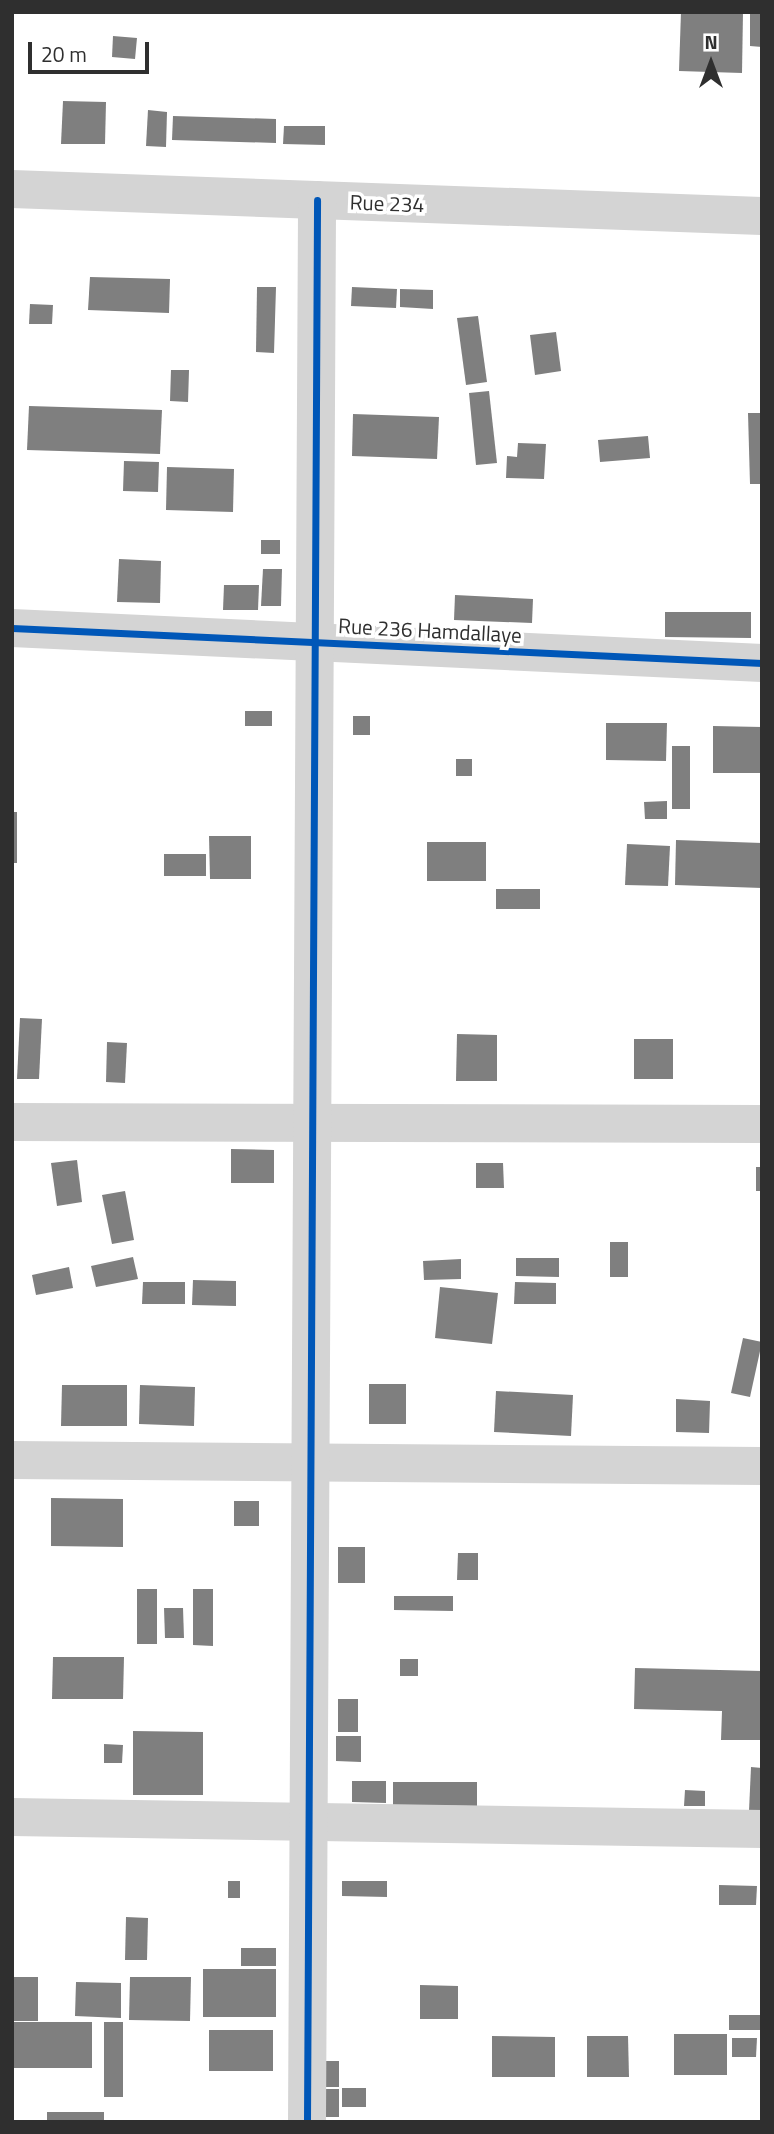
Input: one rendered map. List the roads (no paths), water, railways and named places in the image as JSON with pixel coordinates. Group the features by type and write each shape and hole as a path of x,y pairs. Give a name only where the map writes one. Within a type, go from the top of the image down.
{"street":[{"name":"Rue 234","path":"12,189 762,216"},
{"path":"307,2122 317,200"},
{"name":"Rue 236 Hamdallaye","path":"12,628 762,663"},
{"path":"12,1122 762,1124"},
{"path":"12,1460 762,1466"},
{"path":"12,1817 762,1829"}]}
